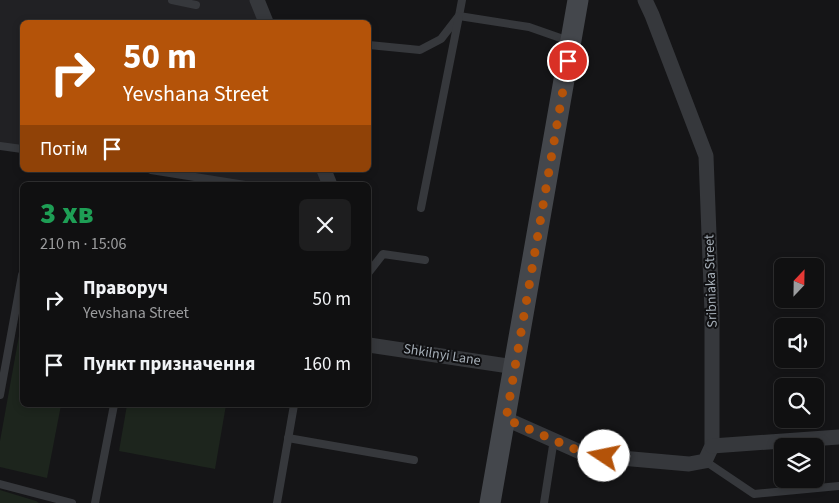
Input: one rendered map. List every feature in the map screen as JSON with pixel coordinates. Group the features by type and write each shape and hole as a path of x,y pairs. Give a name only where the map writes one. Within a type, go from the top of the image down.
{"main road":[{"path":"490,503 578,0"}],"street":[{"path":"257,0 265,20"},
{"name":"Sribniaka Street","path":"645,0 706,156 712,313 712,446"},
{"name":"Shkilnyi Lane","path":"371,344 515,367"},
{"path":"506,419 586,454 689,464 704,460 712,446 839,437"}],"lane":[{"path":"172,0 196,5"},
{"path":"422,208 462,0"},
{"path":"459,16 529,27 571,42"},
{"path":"371,45 420,50 441,39 459,16"},
{"path":"0,146 20,150"},
{"path":"164,172 226,182"},
{"path":"371,269 383,254 425,260"},
{"path":"0,395 20,286"},
{"path":"95,503 114,407"},
{"path":"277,503 294,407"},
{"path":"288,438 414,460"},
{"path":"544,503 554,439"},
{"path":"704,460 754,494 839,486"},
{"path":"0,484 72,503"}],"shaded area":[{"path":"0,0 257,0 265,20 20,20 20,149 0,145"},
{"path":"166,172 325,172 329,182 228,182"},
{"path":"20,330 20,407 61,407 47,478 0,467 0,441"},
{"path":"127,407 226,407 215,469 119,451"},
{"path":"0,490 36,501 39,503 0,503"}],"route":[{"path":"568,61 506,419 586,454 604,456"}]}
